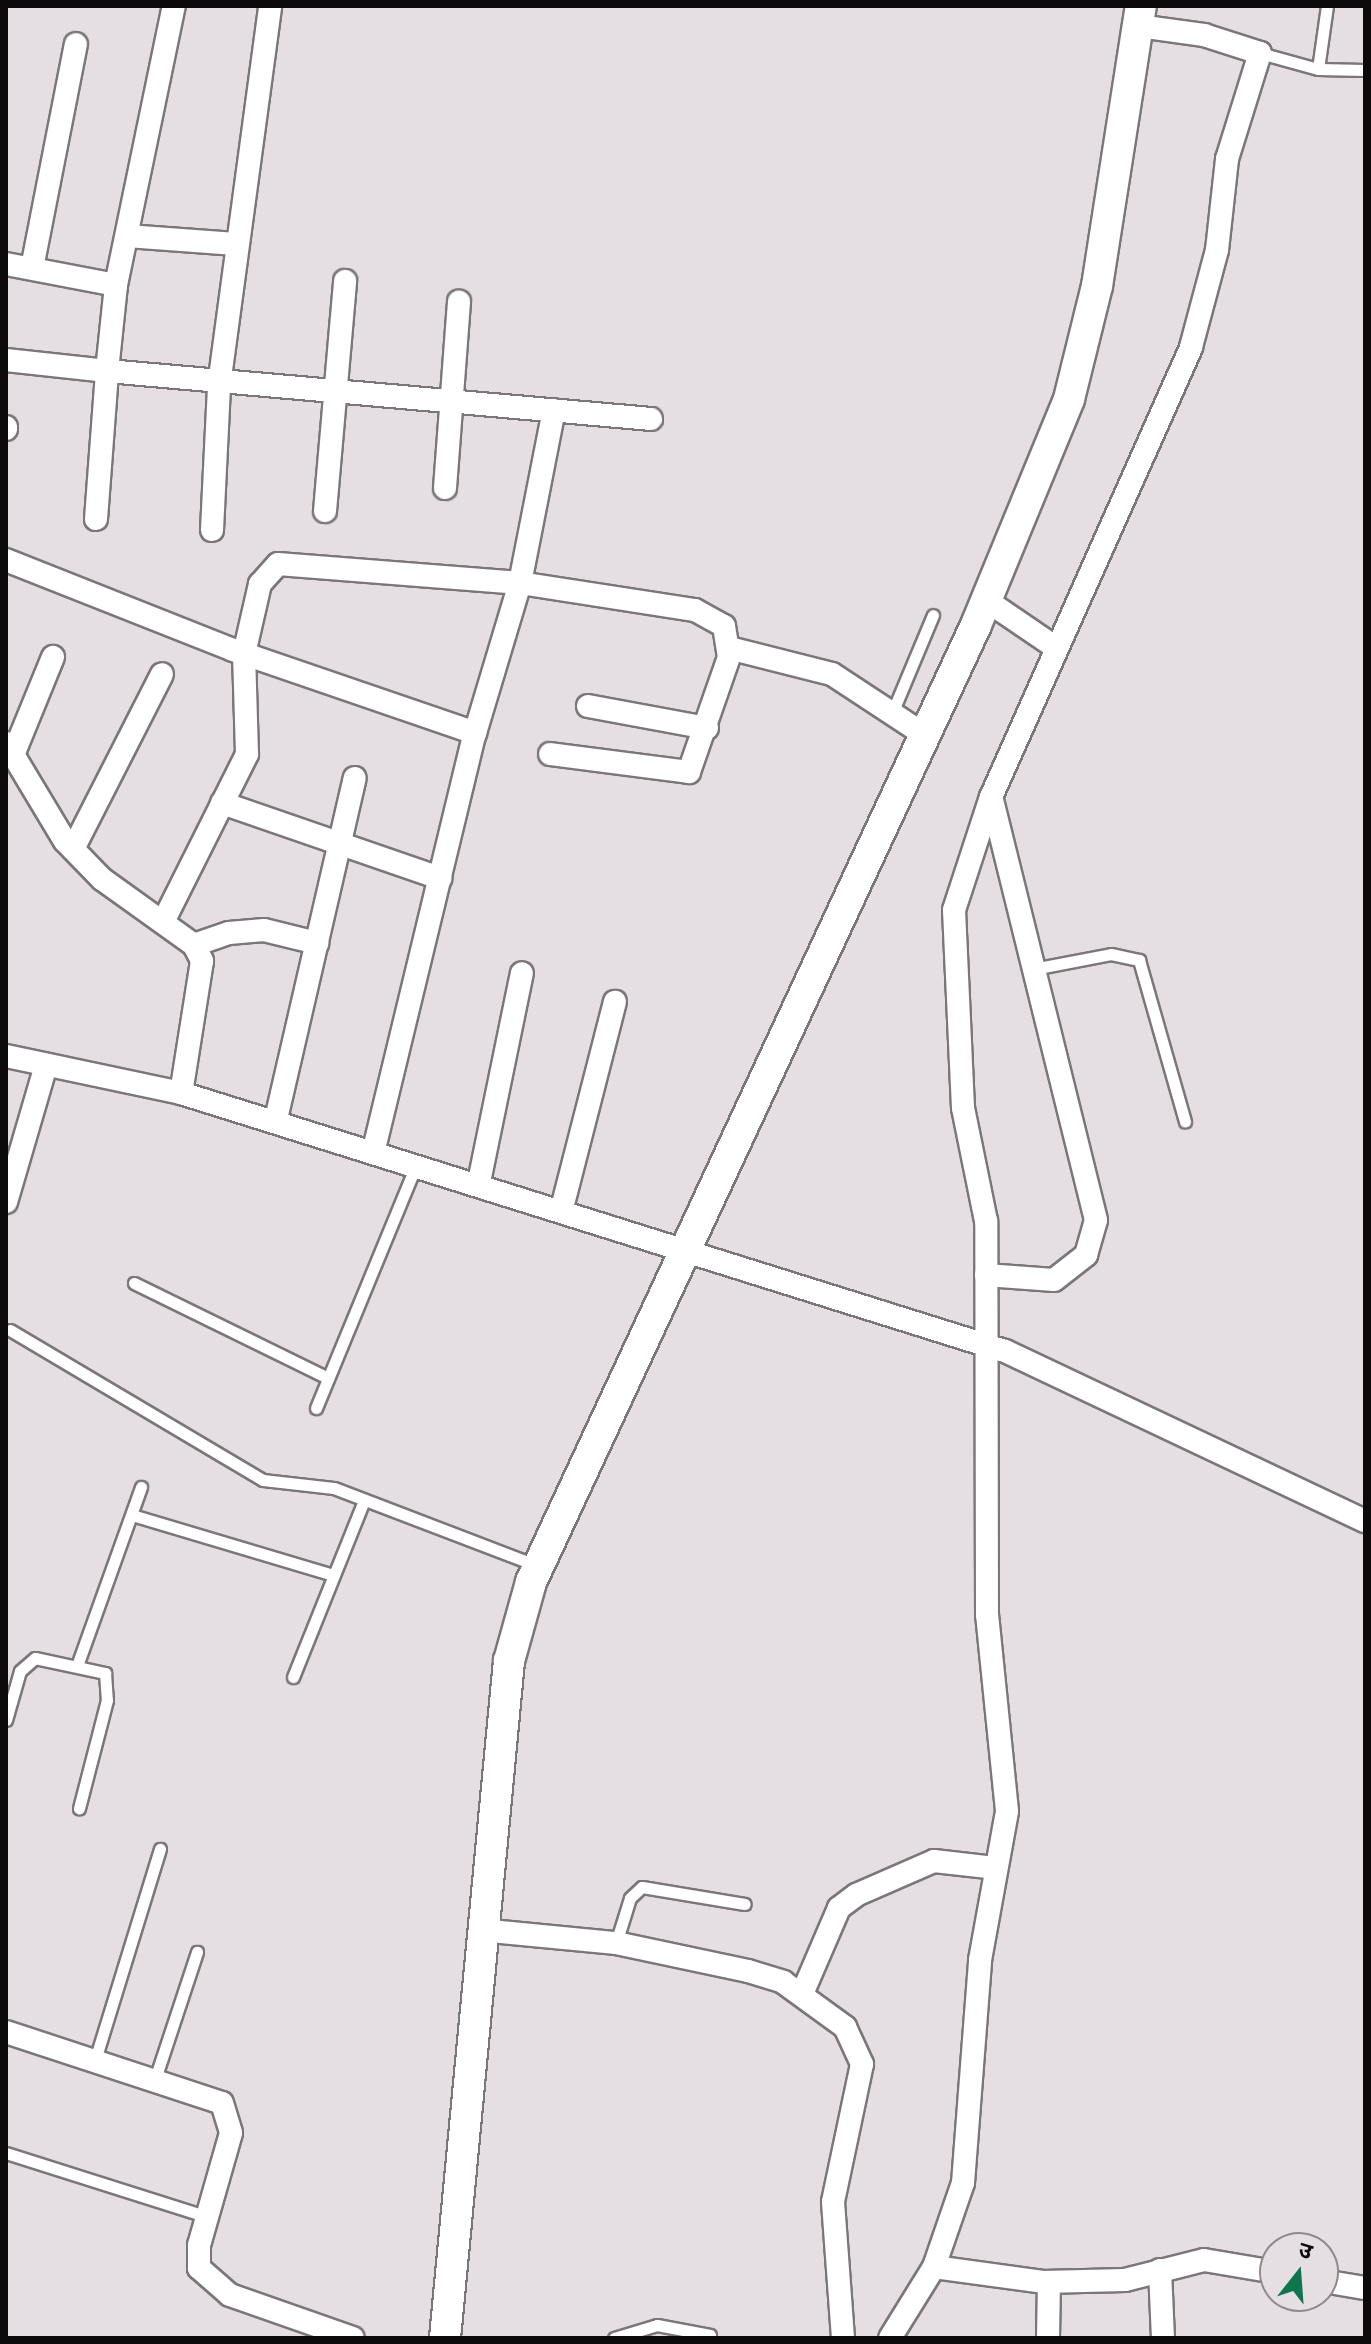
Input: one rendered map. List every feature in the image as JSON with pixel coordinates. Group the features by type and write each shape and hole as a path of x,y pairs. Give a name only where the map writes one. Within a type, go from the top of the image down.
{"main road":[{"path":"445,2338 480,1930 509,1661 539,1565 925,735 986,600 1069,399 1097,286 1139,16"}],"street":[{"path":"96,519 116,285 174,6"},
{"path":"212,530 219,385 270,6"},
{"path":"890,2338 934,2267 969,2150 978,1975 1007,1811 987,1615 986,1221 963,1108 954,910 991,797 1191,347 1217,250 1227,159 1260,53 1139,16"},
{"path":"32,268 76,44"},
{"path":"127,236 236,244"},
{"path":"6,264 116,285"},
{"path":"325,511 345,281"},
{"path":"445,488 459,302"},
{"path":"6,360 219,385 450,400 651,419"},
{"path":"374,1149 475,733 520,583 554,410"},
{"path":"6,560 244,654 475,733"},
{"path":"163,922 247,754 244,654 260,584 278,564 520,583 695,610 724,626 729,648 707,728 694,765 683,775 550,754"},
{"path":"986,600 1049,643"},
{"path":"729,648 832,674 925,735"},
{"path":"53,657 10,749 73,849 102,879 194,945 202,961 202,985 181,1093"},
{"path":"73,849 162,674"},
{"path":"588,706 707,728"},
{"path":"276,1119 355,778"},
{"path":"986,1275 1054,1280 1086,1255 1094,1240 1091,1194 991,797"},
{"path":"222,803 339,847 440,878"},
{"path":"194,945 229,933 264,930 317,943"},
{"path":"479,1182 522,973"},
{"path":"562,1208 615,1002"},
{"path":"6,1056 181,1093 276,1119 562,1208 684,1253 985,1347 1096,1390 1365,1521"},
{"path":"6,1202 46,1065"},
{"path":"802,1994 839,1908 856,1895 934,1861 995,1868"},
{"path":"480,1930 616,1943 748,1971 802,1994 845,2027 862,2064 833,2202 843,2338"},
{"path":"6,2032 208,2096 228,2110 231,2133 197,2257 210,2282 230,2295 353,2338"},
{"path":"934,2267 1049,2282 1125,2280 1204,2260 1259,2269"},
{"path":"1160,2270 1163,2338"},
{"path":"1048,2338 1049,2282"},
{"path":"1339,2284 1365,2288"}],"lane":[{"path":"1318,69 1327,6"},
{"path":"1260,53 1318,69 1365,70"},
{"path":"892,713 933,615"},
{"path":"1033,969 1111,954 1139,960 1185,1122"},
{"path":"316,1408 418,1163"},
{"path":"134,1283 328,1378"},
{"path":"10,1330 241,1470 273,1484 317,1483 539,1565"},
{"path":"78,1663 141,1487"},
{"path":"293,1677 364,1500"},
{"path":"132,1515 333,1575"},
{"path":"6,1720 24,1664 47,1657 78,1663 105,1673 108,1681 79,1808"},
{"path":"95,2060 160,1849"},
{"path":"616,1943 630,1898 642,1887 745,1904"},
{"path":"155,2079 197,1952"},
{"path":"6,2153 208,2217"},
{"path":"614,2338 657,2325 710,2335"}]}
